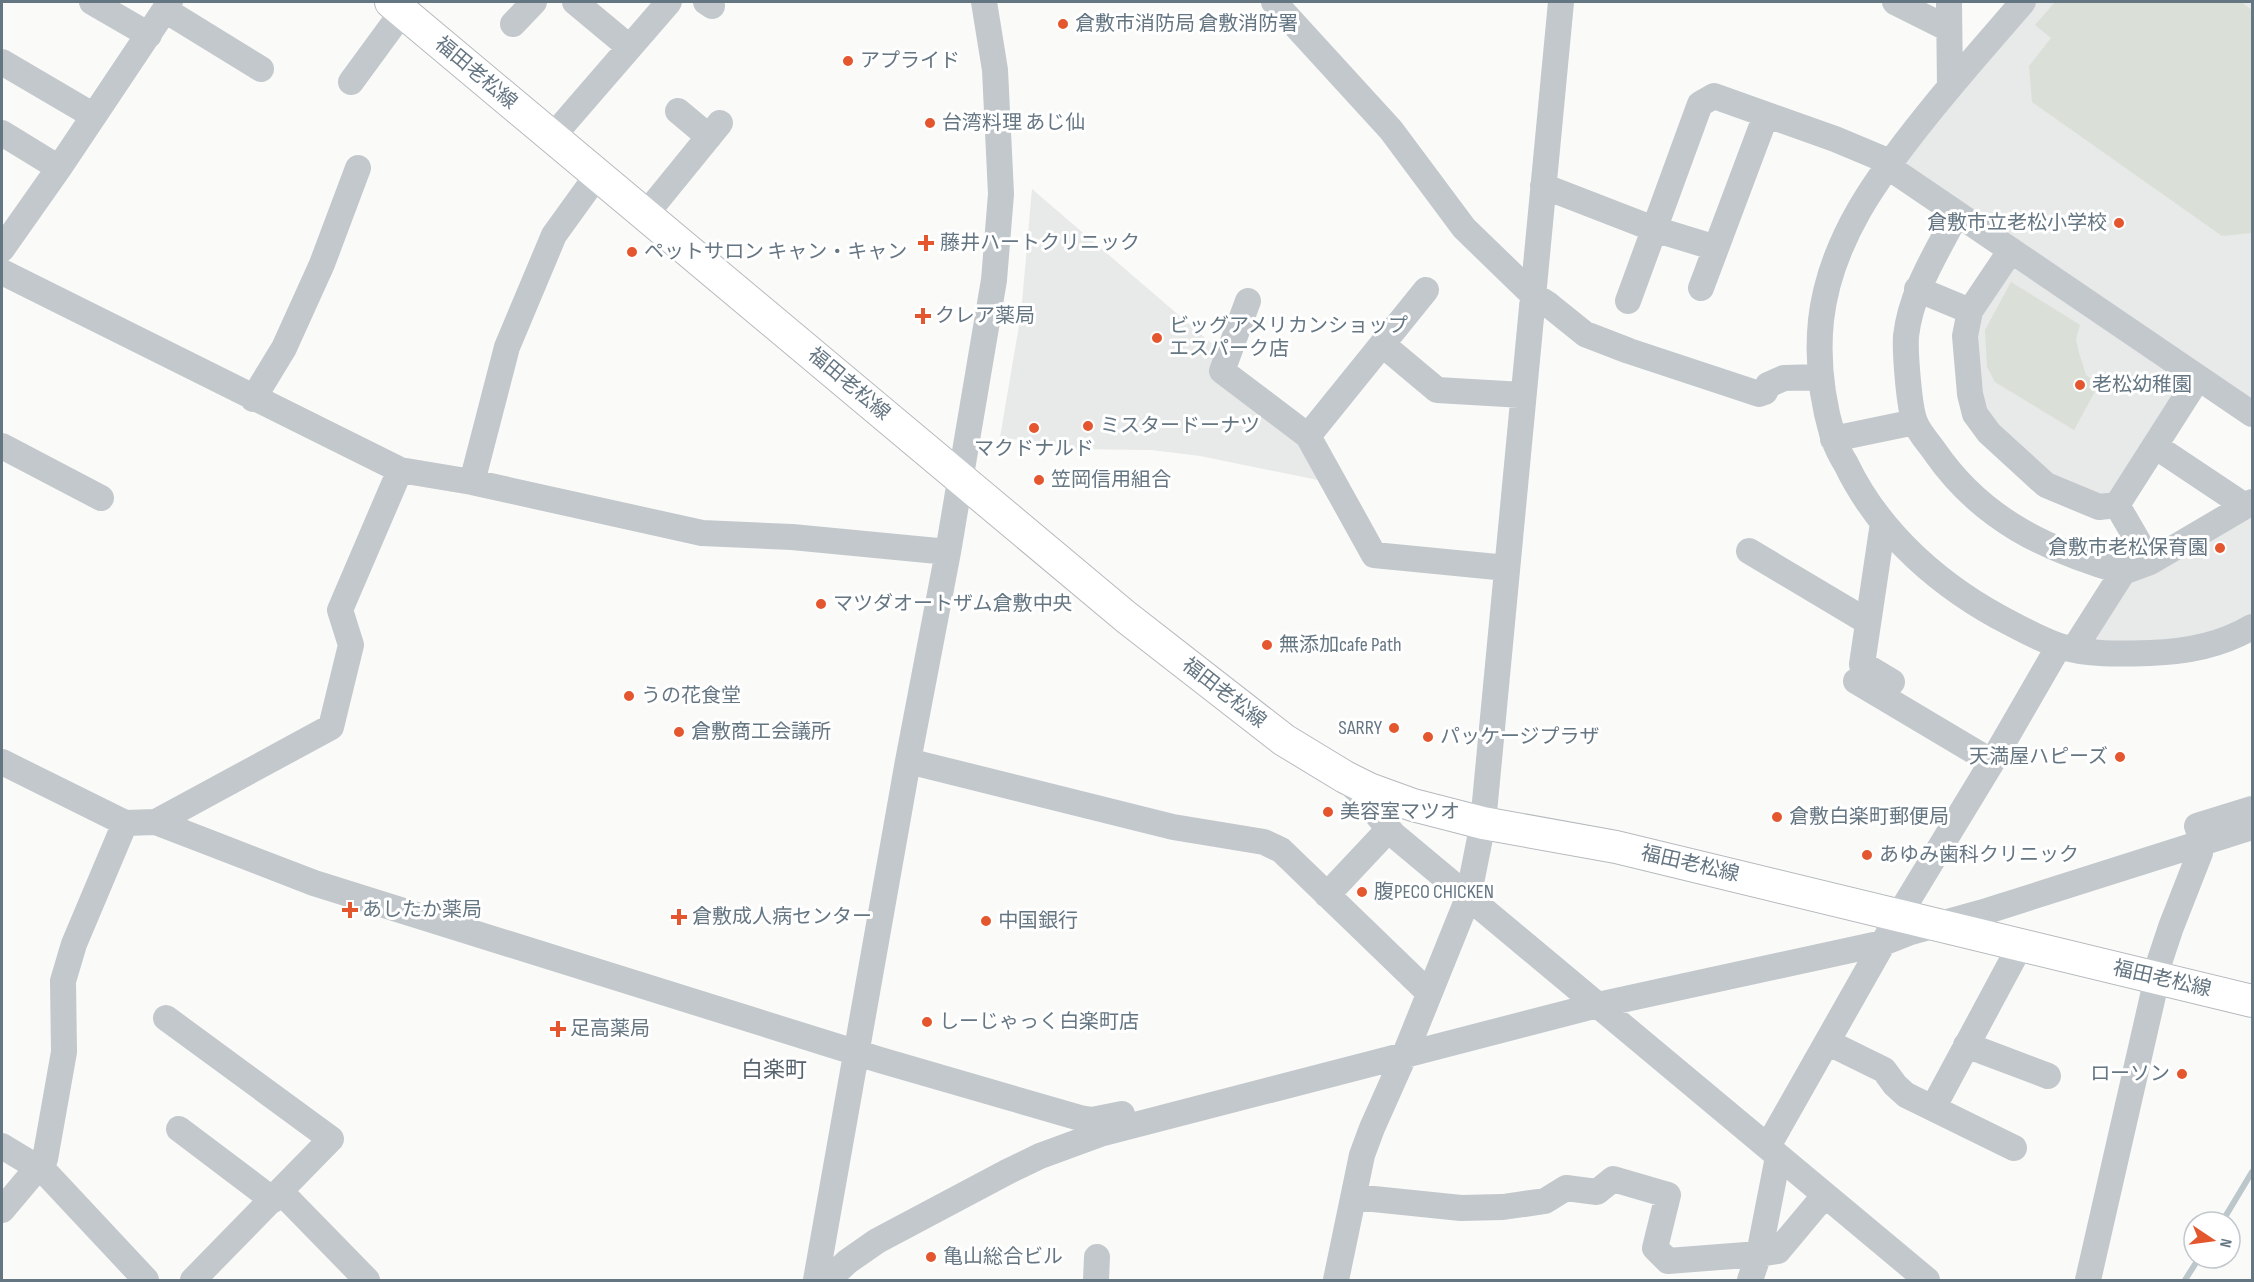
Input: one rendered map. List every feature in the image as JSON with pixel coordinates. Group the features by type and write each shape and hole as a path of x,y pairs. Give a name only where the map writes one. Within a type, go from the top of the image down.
{"main road":[{"name":"福田老松線","path":"397,6 1126,617 1284,740 1345,777 1369,789 1413,805 1483,823 1616,847 2253,1001"}],"street":[{"path":"92,2 149,35"},
{"path":"513,24 534,2"},
{"path":"575,2 629,47"},
{"path":"553,136 669,2"},
{"path":"816,1281 908,761 948,552 994,280 1001,194 995,70 984,2"},
{"path":"1336,1281 1362,1155 1406,1054 1468,898 1483,823 1561,2"},
{"path":"1895,2 1949,29"},
{"path":"1949,2 1950,87"},
{"path":"2023,2 1888,164 1852,223 1836,259 1828,284 1821,322 1820,376 1833,439 1850,474 1883,523 1925,566 1959,593 1989,612 2066,647 2118,654 2186,651 2210,645 2253,627"},
{"path":"1278,3 1391,130 1464,228 1532,294 1585,334 1759,394 1765,392 1768,385 1784,378 1820,376"},
{"path":"2,249 168,6 261,69"},
{"path":"351,82 397,6"},
{"path":"2,62 94,116"},
{"path":"1628,301 1700,104 1714,96 1766,114 1888,164 1956,215 2253,414"},
{"path":"646,214 715,130 678,111"},
{"path":"1701,288 1766,114"},
{"path":"2,133 59,168"},
{"path":"253,399 284,348 322,264 358,168"},
{"path":"472,482 507,347 554,235 598,174"},
{"path":"1544,186 1654,229 1716,248"},
{"path":"1956,215 1917,289 1906,336 1906,364 1915,422 1944,465 1971,494 2007,524 2040,543 2079,559 2123,572"},
{"path":"2011,250 1970,311 1965,336 1970,394 1975,414 2006,448 2046,485 2099,507 2118,505"},
{"path":"2,272 253,399 400,470 472,482 702,533 792,537 948,552"},
{"path":"1917,289 1970,311"},
{"path":"1308,435 1426,290"},
{"path":"1248,301 1222,371 1308,435 1374,555 1507,568"},
{"path":"1382,344 1437,390 1523,395"},
{"path":"2118,505 2198,378"},
{"path":"1833,439 1915,422"},
{"path":"2,446 101,498"},
{"path":"1750,1281 1759,1254 1773,1151 1827,1042 1899,915 1992,762 2066,647 2123,572 2150,562 2249,504 2155,446"},
{"path":"156,822 331,727 351,645 340,610 400,470"},
{"path":"2118,505 2150,562"},
{"path":"1883,523 1862,664 1892,682"},
{"path":"1749,551 1868,622"},
{"path":"1854,680 1992,762"},
{"path":"908,761 1173,827 1264,842 1281,850 1429,993"},
{"path":"2,762 125,822 156,822 314,883 856,1052 1064,1134 1100,1134 1598,1005 1883,943 1937,924 1987,911 2200,837 2253,827"},
{"path":"1345,777 1389,829 1468,898 1773,1151 1922,1279"},
{"path":"2088,1281 2155,978 2171,927 2200,853 2197,826 2253,809"},
{"path":"2,1210 45,1159 64,1052 63,981 74,944 125,822"},
{"path":"1327,895 1389,829"},
{"path":"1933,1108 2020,946"},
{"path":"166,1018 331,1139 193,1281"},
{"path":"1827,1042 1884,1070 1906,1095 2014,1148"},
{"path":"1966,1045 2048,1076"},
{"path":"179,1129 277,1196 367,1281"},
{"path":"828,1281 847,1262 877,1241 1006,1172 1064,1134"},
{"path":"2,1146 45,1172 146,1281"},
{"path":"1354,1197 1461,1208 1503,1207 1545,1201 1566,1188 1597,1192 1613,1179 1668,1195 1655,1248 1668,1260 1778,1251 1824,1196"}],"shaded area":[{"name":"倉敷市立老松小学校","path":"2032,2 2252,2 2252,408 1901,166"},
{"path":"2055,2 2241,2 2252,10 2251,233 2222,236 2032,102 2029,66 2051,38 2035,25"},
{"path":"1032,189 1224,354 1302,441 1323,481 1200,456 1151,450 1070,449 1000,437 1021,314"},
{"name":"老松幼稚園","path":"2008,264 2182,380 2112,499 2060,484 1982,410 1974,320"},
{"path":"2011,282 2080,325 2076,339 2086,375 2099,384 2074,430 1995,382 1987,367 1985,330"},
{"name":"倉敷市老松保育園","path":"2252,510 2252,614 2222,628 2177,642 2094,644 2093,632 2121,587"}],"waterway":[{"path":"2229,1210 2252,1172"},
{"path":"2185,1280 2191,1270"}],"place":[{"name":"倉敷市消防局 倉敷消防署","path":"1063,24"},
{"name":"アプライド","path":"848,61"},
{"name":"台湾料理 あじ仙","path":"930,123"},
{"name":"倉敷市立老松小学校","path":"2119,223"},
{"name":"藤井ハートクリニック","path":"926,243"},
{"name":"ペットサロン キャン・キャン","path":"632,252"},
{"name":"クレア薬局","path":"923,316"},
{"name":"ビッグアメリカンショップ エスパーク店","path":"1157,338"},
{"name":"老松幼稚園","path":"2080,385"},
{"name":"ミスタードーナツ","path":"1088,426"},
{"name":"マクドナルド","path":"1034,428"},
{"name":"笠岡信用組合","path":"1039,480"},
{"name":"倉敷市老松保育園","path":"2220,548"},
{"name":"マツダオートザム倉敷中央","path":"821,604"},
{"name":"無添加cafe Path","path":"1267,645"},
{"name":"うの花食堂","path":"629,696"},
{"name":"SARRY","path":"1394,728"},
{"name":"倉敷商工会議所","path":"679,732"},
{"name":"パッケージプラザ","path":"1428,737"},
{"name":"天満屋ハピーズ","path":"2120,757"},
{"name":"美容室マツオ","path":"1328,812"},
{"name":"倉敷白楽町郵便局","path":"1777,817"},
{"name":"あゆみ歯科クリニック","path":"1867,855"},
{"name":"腹PECO CHICKEN","path":"1362,892"},
{"name":"あしたか薬局","path":"350,910"},
{"name":"倉敷成人病センター","path":"679,917"},
{"name":"中国銀行","path":"986,921"},
{"name":"しーじゃっく白楽町店","path":"927,1022"},
{"name":"足高薬局","path":"558,1029"},
{"name":"ローソン","path":"2182,1074"},
{"name":"亀山総合ビル","path":"931,1257"}],"district":[{"name":"白楽町","path":"774,1070"}]}
